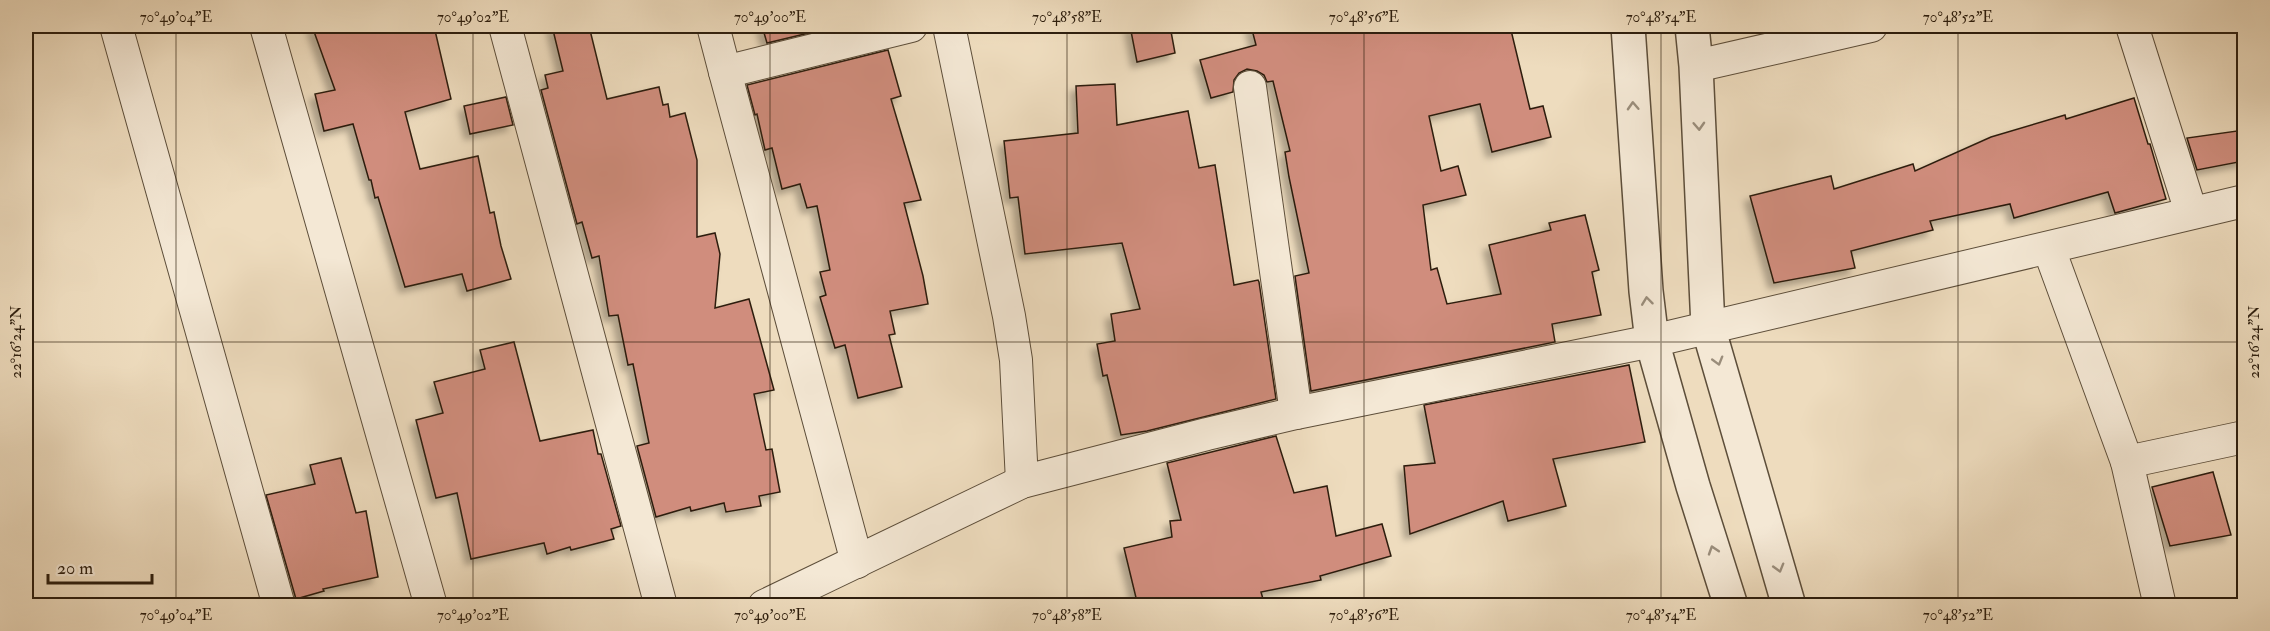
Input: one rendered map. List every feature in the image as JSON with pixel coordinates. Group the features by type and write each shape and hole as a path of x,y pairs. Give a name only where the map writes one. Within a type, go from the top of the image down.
{"street":[{"path":"116,26 279,606"},
{"path":"267,26 431,606"},
{"path":"505,26 661,606"},
{"path":"713,26 857,562"},
{"path":"725,72 911,26"},
{"path":"949,26 1011,327 1016,360 1022,482"},
{"path":"1628,26 1642,247 1652,340 1693,486 1731,606"},
{"path":"1692,26 1696,66 1708,327 1789,606"},
{"path":"1696,66 1871,26"},
{"path":"2132,26 2191,212"},
{"path":"1250,87 1296,413"},
{"path":"764,606 1022,482 1296,413 1652,340 2049,249 2191,212 2244,201"},
{"path":"2049,249 2127,462 2160,606"},
{"path":"2127,462 2244,437"}],"building":[{"path":"312,26 434,26 451,99 405,112 420,169 478,156 490,213 494,212 511,279 467,291 462,274 405,287 353,124 324,131 315,94 335,90"},
{"path":"552,26 589,26 607,99 659,87 663,105 668,104 670,117 685,113 697,160 697,237 715,233 720,254 715,308 749,299 774,390 754,394 766,450 772,449 780,492 759,496 761,506 726,512 724,503 691,511 690,507 656,517 637,446 649,443 633,364 628,365 618,315 609,316 599,256 592,258 582,222 577,224 541,90 548,88 545,75 563,71"},
{"path":"762,26 838,26 767,43"},
{"path":"1130,26 1170,26 1175,53 1137,62"},
{"path":"1251,26 1510,26 1530,109 1543,106 1551,137 1492,152 1480,104 1429,116 1441,171 1458,166 1466,195 1423,205 1431,270 1437,268 1447,304 1501,294 1489,245 1551,230 1549,223 1585,215 1599,270 1592,272 1601,315 1552,324 1555,342 1311,391 1295,276 1309,273 1285,152 1290,151 1273,81 1267,82 1264,75 1247,69 1239,73 1234,80 1233,92 1211,98 1200,60 1256,45"},
{"path":"888,50 901,96 891,99 921,200 904,203 928,304 890,311 895,334 889,335 902,387 858,398 845,345 835,348 820,297 826,295 820,272 830,270 817,206 807,208 800,184 782,189 772,148 765,150 757,114 755,115 747,85"},
{"path":"1115,84 1117,125 1188,111 1199,168 1215,165 1234,285 1258,280 1259,282 1276,399 1147,431 1121,435 1107,375 1103,376 1097,344 1115,341 1111,314 1140,309 1122,243 1025,254 1018,197 1010,198 1004,141 1078,133 1076,86"},
{"path":"506,97 513,125 470,134 464,106"},
{"path":"2134,98 2166,199 2115,213 2108,192 2014,218 2010,204 1930,221 1933,230 1851,251 1855,268 1774,283 1750,196 1831,176 1834,189 1913,164 1915,171 1991,137 2065,115 2066,119"},
{"path":"2244,130 2244,161 2197,170 2187,138"},
{"path":"514,342 540,441 593,430 598,454 601,454 621,526 611,529 614,539 571,550 570,547 547,554 544,543 471,559 457,493 436,498 416,420 443,413 434,382 485,369 480,350"},
{"path":"1629,365 1645,442 1553,459 1566,506 1508,521 1503,501 1410,534 1404,466 1435,463 1424,405"},
{"path":"1276,436 1294,493 1327,486 1336,536 1382,524 1391,556 1320,576 1321,580 1261,592 1263,599 1239,606 1138,606 1124,548 1172,537 1170,521 1181,520 1167,463"},
{"path":"341,458 356,513 366,511 378,577 323,589 324,591 296,599 266,495 315,484 310,465"},
{"path":"2213,472 2231,535 2170,546 2152,487"}]}
